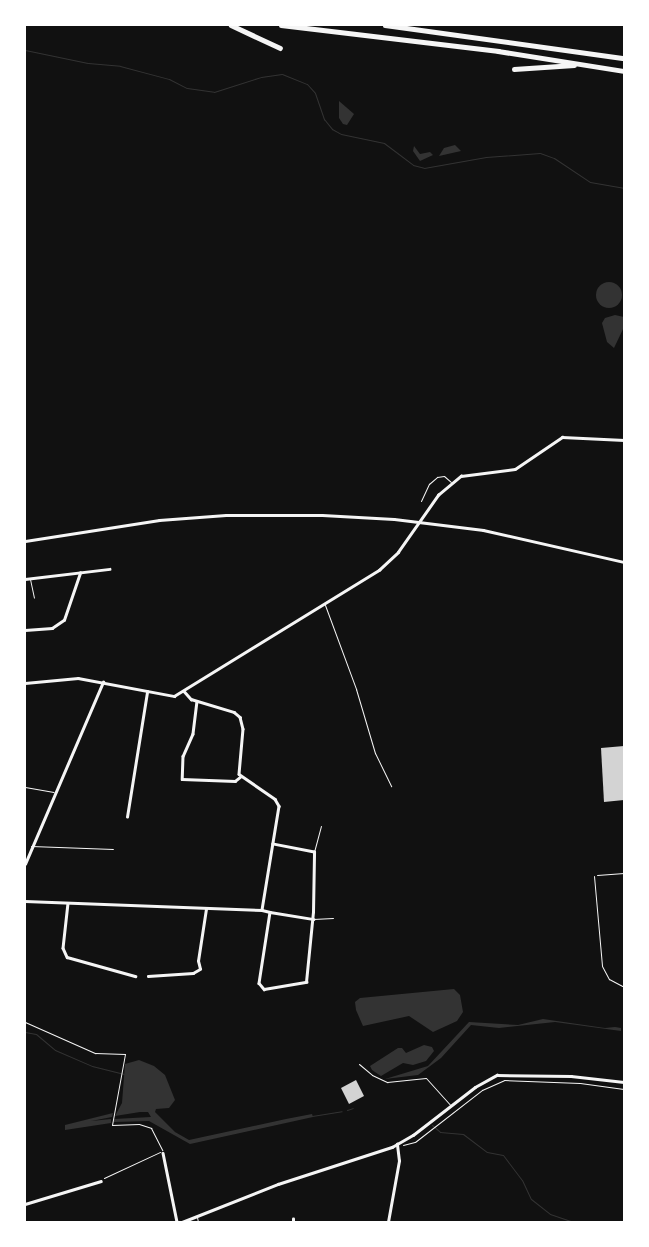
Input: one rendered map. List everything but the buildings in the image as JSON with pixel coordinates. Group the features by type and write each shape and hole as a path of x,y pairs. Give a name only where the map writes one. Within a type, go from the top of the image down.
{"highway":[{"path":"231,25 280,48"},
{"path":"281,25 624,71"},
{"path":"385,25 624,58"},
{"path":"514,69 588,65"}],"main road":[{"path":"25,541 159,520 226,515 322,515 394,519 483,530 624,562"}],"street":[{"path":"25,683 65,677 103,682 171,696 184,691 379,570 412,533 429,508 451,482 470,473 521,467 562,437 624,440"},
{"path":"25,579 109,569"},
{"path":"25,630 52,628 64,620 80,572"},
{"path":"25,864 54,792 103,682"},
{"path":"184,691 197,701 240,717 240,777 235,782 182,779 183,756 193,734 197,701"},
{"path":"127,817 147,692"},
{"path":"240,777 277,802 273,844 262,910"},
{"path":"270,912 260,987 283,987 306,982 313,919 314,852 273,844"},
{"path":"25,900 262,910 313,919"},
{"path":"68,902 63,948 67,957 135,976"},
{"path":"148,976 193,973 200,969 206,909"},
{"path":"182,1222 278,1184 397,1144 481,1083 508,1074 570,1076 624,1082"},
{"path":"388,1222 398,1161 397,1144"},
{"path":"163,1153 177,1222"},
{"path":"25,1204 101,1181"}],"lane":[{"path":"421,500 429,484 437,477 444,476 451,482"},
{"path":"30,578 34,598"},
{"path":"325,604 356,689 375,753 391,786"},
{"path":"25,786 54,792"},
{"path":"314,852 321,826"},
{"path":"31,846 113,849"},
{"path":"594,876 602,966 609,980 622,986"},
{"path":"313,919 333,918"},
{"path":"359,1064 372,1075 389,1082 426,1078 450,1106"},
{"path":"197,1216 198,1222"}],"path":[{"path":"594,876 624,874"},
{"path":"25,1022 96,1053 125,1054 112,1125 139,1124 151,1128 159,1138 162,1151 101,1181"},
{"path":"397,1144 412,1144 482,1090 504,1080 580,1083 624,1090"}],"shaded area":[{"path":"339,101 354,114 347,125 343,124 339,118"},
{"path":"455,145 461,151 439,156 444,148"},
{"path":"414,146 420,154 430,152 433,155 420,161 413,151"},
{"path":"609,282 618,286 622,295 618,304 609,308 600,304 596,295 600,286"},
{"path":"615,315 624,317 624,327 614,348 607,342 602,323 605,318"},
{"path":"454,989 460,995 463,1012 457,1021 433,1032 409,1016 363,1026 356,1010 355,1002 360,998"},
{"path":"543,1019 605,1028 615,1027 621,1028 621,1031 555,1022 499,1028 471,1025 441,1058 418,1075 385,1079 428,1066 469,1022 518,1025"},
{"path":"424,1045 432,1047 434,1051 426,1061 413,1065 403,1063 381,1076 372,1070 370,1066 398,1048 402,1048 406,1053"},
{"path":"139,1060 154,1066 165,1075 175,1100 169,1108 156,1109 155,1112 175,1132 189,1140 312,1114 313,1117 190,1144 149,1121 114,1122 114,1119 151,1117 148,1112 115,1116 122,1103 125,1064"},
{"path":"113,1113 112,1117 91,1121 111,1119 111,1123 65,1130 65,1125"}],"waterway":[{"path":"25,50 88,63 120,66 169,79 187,88 214,92 261,77 282,74 307,84 315,93 324,119 332,129 341,134 384,143 413,165 424,168 486,157 540,153 554,158 590,182 624,188"},
{"path":"25,1032 36,1034 55,1050 92,1066 124,1074"},
{"path":"347,1110 353,1108"},
{"path":"312,1116 342,1111"},
{"path":"432,1125 440,1132 463,1134 487,1152 503,1155 522,1180 531,1199 550,1214 573,1222"}]}
